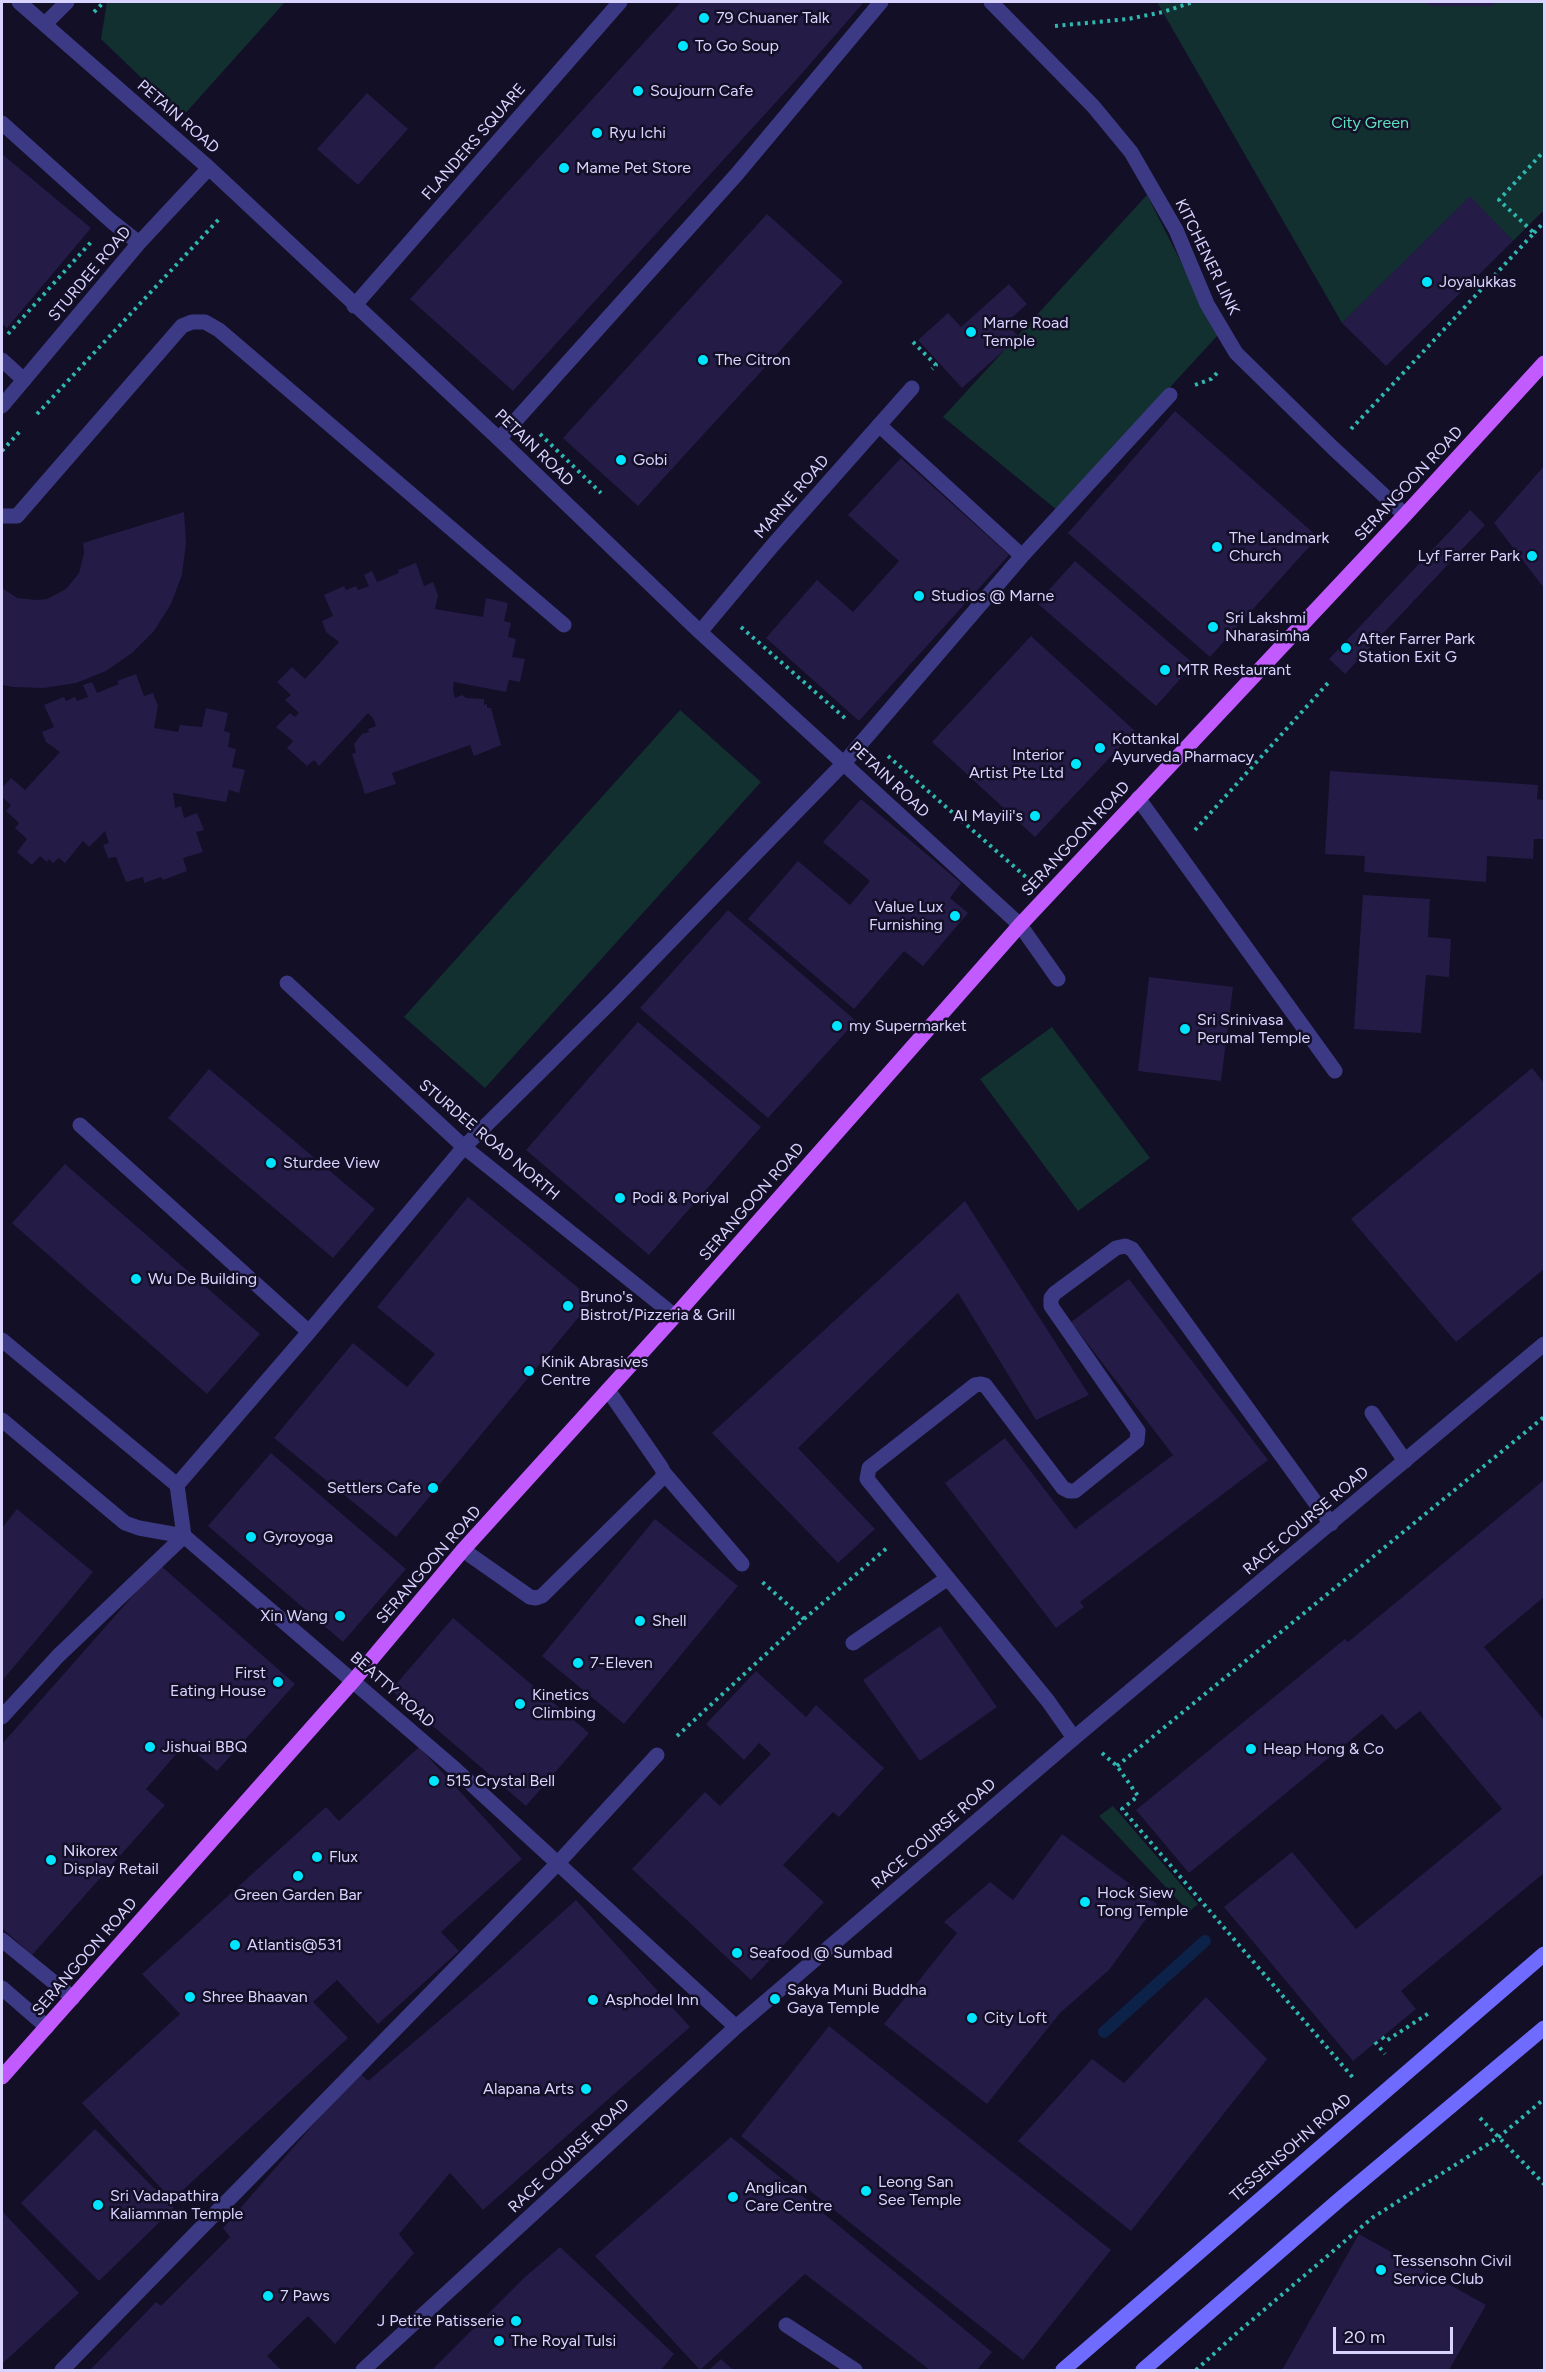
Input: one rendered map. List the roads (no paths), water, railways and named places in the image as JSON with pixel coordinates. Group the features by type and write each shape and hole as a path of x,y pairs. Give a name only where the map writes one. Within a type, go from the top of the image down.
{"main road":[{"name":"SERANGOON ROAD","path":"2,2077 354,1680 463,1550 675,1316 1020,925 1406,515 1545,363"}],"street":[{"name":"PETAIN ROAD","path":"19,2 209,168 354,306 499,439 700,632 1020,925 1058,979"},
{"path":"45,24 67,2"},
{"name":"FLANDERS SQUARE","path":"354,306 620,2"},
{"path":"499,439 737,174 881,2"},
{"name":"KITCHENER LINK","path":"991,2 1093,106 1131,152 1176,230 1207,304 1236,353 1333,448 1406,515"},
{"path":"2,123 111,221 139,243"},
{"name":"STURDEE ROAD","path":"2,406 139,243 209,168"},
{"path":"2,516 17,516 182,326 192,322 205,322 219,330 564,625"},
{"path":"2,360 24,381"},
{"name":"MARNE ROAD","path":"700,632 773,545 912,388"},
{"path":"177,1485 464,1147 615,998 844,763 1022,556 1170,395"},
{"path":"879,425 1022,556"},
{"path":"1138,798 1335,1071"},
{"name":"STURDEE ROAD NORTH","path":"286,983 464,1147 675,1316"},
{"path":"80,1125 309,1332"},
{"path":"1079,1734 1048,1701 867,1479 868,1468 975,1385 985,1385 1063,1488 1069,1491 1075,1491 1137,1441 1138,1431 1051,1306 1051,1299 1055,1293 1116,1248 1125,1246 1132,1249 1331,1524"},
{"path":"2,1340 177,1485 184,1536"},
{"name":"RACE COURSE ROAD","path":"363,2370 736,2026 1079,1734 1545,1344"},
{"path":"608,1390 664,1473 742,1564"},
{"path":"1372,1413 1405,1461"},
{"path":"2,1419 125,1523 139,1528 184,1536"},
{"path":"463,1550 530,1597 542,1596 662,1479 664,1473"},
{"path":"2,1718 58,1656 184,1536"},
{"name":"BEATTY ROAD","path":"184,1536 354,1680 736,2026"},
{"path":"853,1643 948,1578"},
{"path":"62,2370 558,1863 657,1755"},
{"path":"2,1940 73,1998"},
{"name":"TESSENSOHN ROAD","path":"1071,2368 1373,2101 1545,1954"},
{"path":"2,1988 47,2027"},
{"path":"1143,2370 1330,2208 1545,2028"},
{"path":"786,2325 855,2370"}],"waterway":[{"path":"1104,2032 1205,1941"}],"place":[{"name":"79 Chuaner Talk","path":"704,18"},
{"name":"To Go Soup","path":"683,46"},
{"name":"Soujourn Cafe","path":"638,91"},
{"name":"Ryu Ichi","path":"597,133"},
{"name":"Mame Pet Store","path":"564,168"},
{"name":"Joyalukkas","path":"1427,282"},
{"name":"Marne Road Temple","path":"971,332"},
{"name":"The Citron","path":"703,360"},
{"name":"Gobi","path":"621,460"},
{"name":"The Landmark Church","path":"1217,547"},
{"name":"Lyf Farrer Park","path":"1532,556"},
{"name":"Studios @ Marne","path":"919,596"},
{"name":"Sri Lakshmi Nharasimha","path":"1213,627"},
{"name":"After Farrer Park Station Exit G","path":"1346,648"},
{"name":"MTR Restaurant","path":"1165,670"},
{"name":"Kottankal Ayurveda Pharmacy","path":"1100,748"},
{"name":"Interior Artist Pte Ltd","path":"1076,764"},
{"name":"Al Mayili's","path":"1035,816"},
{"name":"Value Lux Furnishing","path":"955,916"},
{"name":"my Supermarket","path":"837,1026"},
{"name":"Sri Srinivasa Perumal Temple","path":"1185,1029"},
{"name":"Sturdee View","path":"271,1163"},
{"name":"Podi & Poriyal","path":"620,1198"},
{"name":"Wu De Building","path":"136,1279"},
{"name":"Bruno's Bistrot/Pizzeria & Grill","path":"568,1306"},
{"name":"Kinik Abrasives Centre","path":"529,1371"},
{"name":"Settlers Cafe","path":"433,1488"},
{"name":"Gyroyoga","path":"251,1537"},
{"name":"Xin Wang","path":"340,1616"},
{"name":"Shell","path":"640,1621"},
{"name":"7-Eleven","path":"578,1663"},
{"name":"First Eating House","path":"278,1682"},
{"name":"Kinetics Climbing","path":"520,1704"},
{"name":"Jishuai BBQ","path":"150,1747"},
{"name":"Heap Hong & Co","path":"1251,1749"},
{"name":"515 Crystal Bell","path":"434,1781"},
{"name":"Flux","path":"317,1857"},
{"name":"Nikorex Display Retail","path":"51,1860"},
{"name":"Green Garden Bar","path":"298,1876"},
{"name":"Hock Siew Tong Temple","path":"1085,1902"},
{"name":"Atlantis@531","path":"235,1945"},
{"name":"Seafood @ Sumbad","path":"737,1953"},
{"name":"Shree Bhaavan","path":"190,1997"},
{"name":"Sakya Muni Buddha Gaya Temple","path":"775,1999"},
{"name":"Asphodel Inn","path":"593,2000"},
{"name":"City Loft","path":"972,2018"},
{"name":"Alapana Arts","path":"586,2089"},
{"name":"Leong San See Temple","path":"866,2191"},
{"name":"Anglican Care Centre","path":"733,2197"},
{"name":"Sri Vadapathira Kaliamman Temple","path":"98,2205"},
{"name":"Tessensohn Civil Service Club","path":"1381,2270"},
{"name":"7 Paws","path":"268,2296"},
{"name":"J Petite Patisserie","path":"516,2321"},
{"name":"The Royal Tulsi","path":"499,2341"}],"park label":[{"name":"City Green","path":"1370,123"}]}
